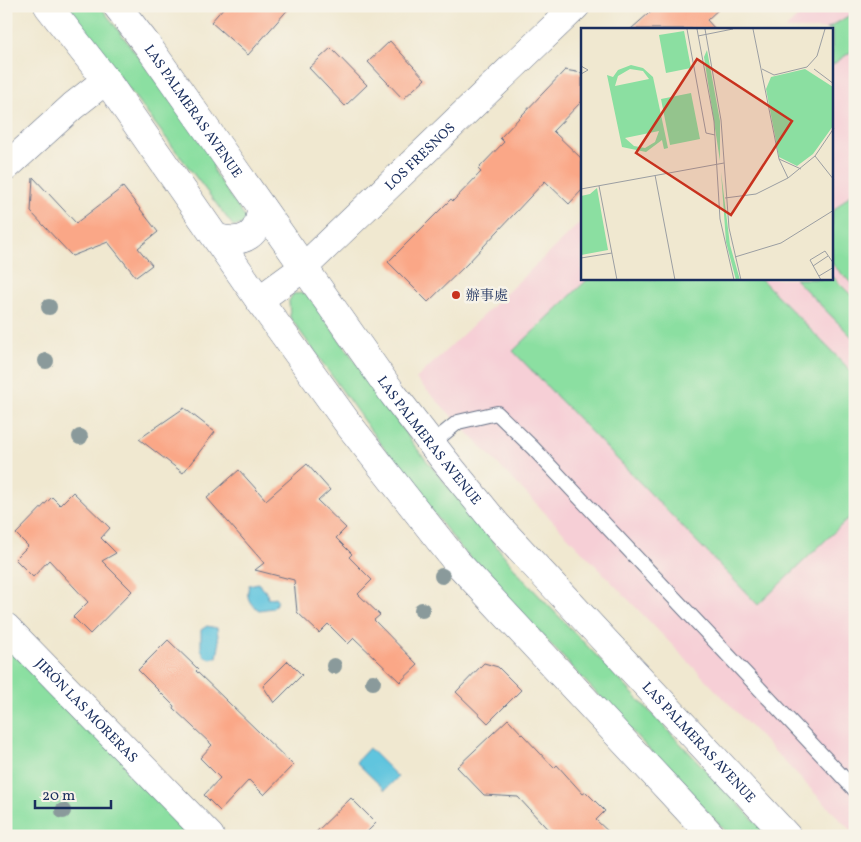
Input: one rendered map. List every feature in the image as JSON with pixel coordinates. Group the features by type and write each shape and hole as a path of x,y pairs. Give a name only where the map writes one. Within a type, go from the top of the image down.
{"main road":[{"path":"48,6 106,80 218,238 259,300 349,425 455,560 712,836"},
{"name":"LAS PALMERAS AVENUE","path":"117,6 148,46 303,268 431,444 497,525 787,836"},
{"name":"LOS FRESNOS","path":"259,300 303,268 576,6"},
{"path":"6,167 78,102 106,80"},
{"path":"218,238 230,241 243,239 254,231 260,220 261,207"},
{"name":"JIRÓN LAS MORERAS","path":"6,627 210,836"}],"lane":[{"path":"431,444 458,422 497,414 533,448 855,790"}],"shaded area":[{"path":"809,6 855,6 855,835 416,379 581,222 581,280 834,280 834,28 786,28"}],"green space":[{"path":"61,6 100,6 212,154 214,172 248,222 234,227 96,46"},
{"path":"855,12 855,49 834,64 834,28 829,28"},
{"path":"855,190 855,287 834,266 834,210"},
{"path":"834,278 855,299 855,340 796,280 834,280"},
{"path":"587,280 762,280 855,375 855,512 758,605 513,351"},
{"path":"304,293 314,303 414,445 524,580 769,836 730,836 460,547 371,431 290,317 289,301 293,294"},
{"path":"6,635 200,836 6,836"}],"water":[{"path":"258,583 267,593 268,599 275,597 278,601 273,608 259,610 250,602 248,596 249,585"},
{"path":"207,626 217,628 219,646 217,657 211,659 204,656 201,649 201,630"},
{"path":"369,748 398,777 385,790 356,762"}],"building":[{"path":"225,6 291,6 248,55 211,22"},
{"path":"657,6 722,6 707,20 714,28 632,28"},
{"path":"390,41 425,79 403,99 368,62"},
{"path":"331,48 367,85 345,106 309,68"},
{"path":"565,70 581,73 581,102 553,131 581,158 581,191 569,204 545,181 467,264 428,302 388,262 481,172 478,169 504,142 500,138"},
{"path":"33,177 76,223 123,187 158,232 138,248 152,265 136,277 108,242 72,256 31,212"},
{"path":"184,408 215,432 183,473 139,439"},
{"path":"307,464 330,490 318,501 346,528 336,538 352,554 349,557 372,580 358,594 380,615 374,620 418,665 400,682 354,638 348,644 328,624 319,633 297,612 294,580 255,570 264,563 207,498 239,470 266,500"},
{"path":"73,492 110,528 101,538 116,553 102,561 132,591 90,634 73,617 88,602 49,560 33,577 15,559 28,546 16,534 52,497 60,505"},
{"path":"168,640 198,669 196,671 293,765 264,795 249,780 220,811 204,795 220,778 200,758 212,745 173,708 174,706 138,670"},
{"path":"288,661 302,675 274,703 263,686"},
{"path":"484,663 498,667 521,690 488,723 456,692"},
{"path":"508,719 554,768 557,765 583,794 586,792 605,811 596,820 613,836 554,836 518,797 484,795 457,767"},
{"path":"351,798 376,823 363,836 312,836"}],"place":[{"name":"辦事處","path":"456,295"}]}
